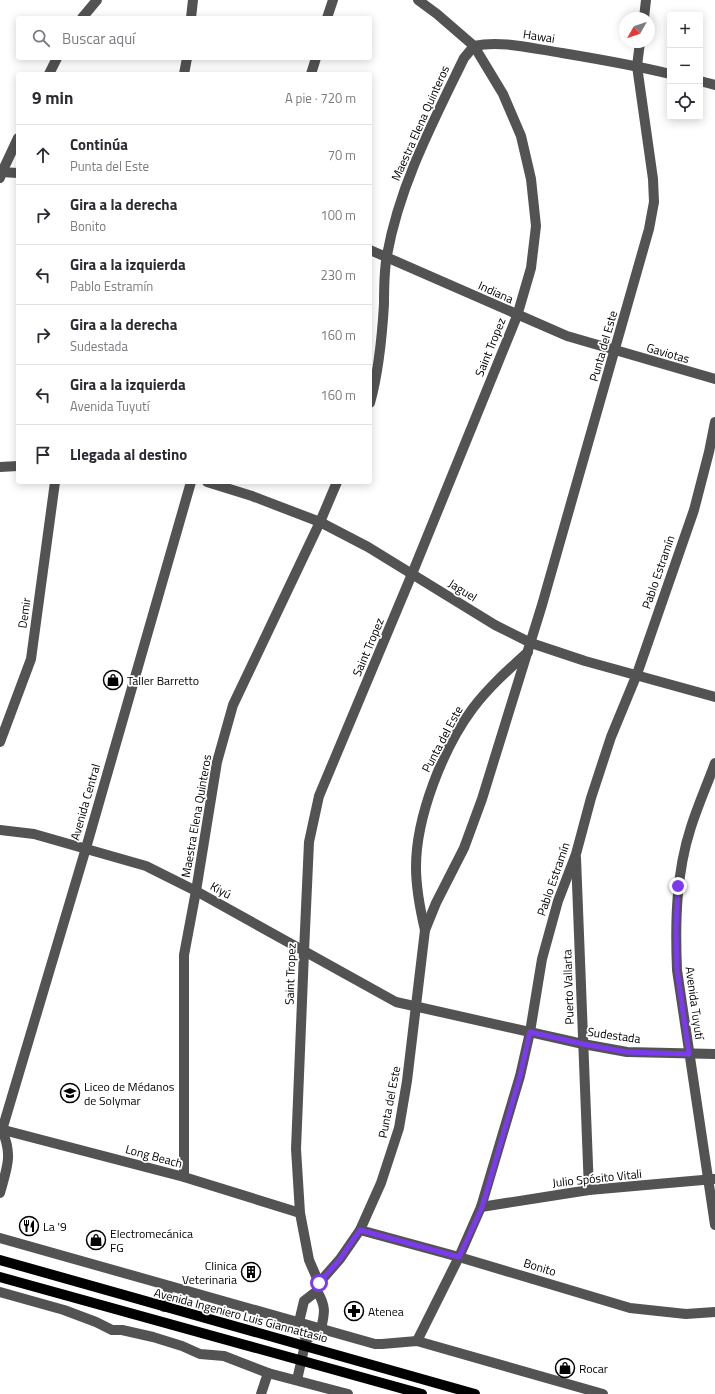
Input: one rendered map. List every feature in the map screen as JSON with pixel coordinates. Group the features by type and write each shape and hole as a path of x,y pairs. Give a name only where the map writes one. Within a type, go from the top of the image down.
{"main road":[{"name":"Avenida Ingeniero Luis Giannattasio","path":"0,1260 164,1307 305,1343 475,1394"},
{"path":"0,1277 422,1394"}],"street":[{"path":"84,16 97,0"},
{"path":"191,16 193,0"},
{"path":"329,16 333,0"},
{"path":"418,0 437,14 474,46"},
{"path":"645,12 646,0"},
{"name":"Hawai","path":"474,46 486,44 522,47 637,66 667,73"},
{"name":"Maestra Elena Quinteros","path":"372,395 381,342 386,257 393,225 408,179 424,142 464,58 474,46"},
{"name":"Saint Tropez","path":"321,1329 325,1312 309,1260 300,1213 296,1149 309,842 319,796 412,574 517,316 532,268 536,226 531,179 521,136 503,94 474,46"},
{"name":"Punta del Este","path":"299,1322 304,1301 318,1287 360,1230 381,1183 399,1128 417,1007 425,930 436,904 464,848 482,799 503,728 530,648 649,229 654,202 653,179 637,66 639,48"},
{"path":"50,72 56,60"},
{"path":"184,72 187,60"},
{"path":"312,72 315,60"},
{"path":"703,82 715,85"},
{"path":"16,142 1,174 16,173"},
{"name":"Indiana","path":"372,251 517,316 567,336 615,351"},
{"name":"Gaviotas","path":"615,351 715,379"},
{"name":"Pablo Estramín","path":"417,1341 482,1207 520,1076 530,1032 542,959 558,901 576,854 591,798 611,737 636,674 694,510 715,422"},
{"path":"0,467 16,466"},
{"name":"Demir","path":"0,742 31,658 55,484"},
{"name":"Avenida Central","path":"1,1130 86,848 190,484"},
{"name":"Jaguel","path":"213,484 252,496 320,522 368,547 530,648 636,674 715,697"},
{"name":"Maestra Elena Quinteros","path":"184,1178 184,955 217,762 233,705 320,522 336,484"},
{"name":"Punta del Este","path":"425,930 418,900 416,866 421,823 434,780 452,742 472,709 496,680 530,648"},
{"name":"Avenida Tuyutí","path":"715,764 691,827 682,861 678,886 676,929 677,970 689,1054 712,1180 715,1225"},
{"name":"Kiyú","path":"0,830 34,834 146,866 196,891 396,1002 417,1007"},
{"name":"Puerto Vallarta","path":"576,854 589,1190"},
{"name":"Sudestada","path":"417,1007 583,1044 627,1052 715,1054"},
{"path":"0,1193 9,1157 7,1142 1,1130"},
{"name":"Long Beach","path":"1,1130 184,1178 300,1213"},
{"name":"Julio Spósito Vitali","path":"482,1207 589,1190 712,1180"},
{"name":"Bonito","path":"360,1230 459,1257 630,1308 686,1314 715,1312"},
{"name":"Avenida Ingeniero Luis Giannattasio","path":"0,1238 376,1344 417,1341 603,1394"},
{"path":"164,1307 169,1286"},
{"path":"0,1292 64,1310 96,1322 112,1330 122,1330 153,1337 182,1346 200,1354 224,1356 268,1372 348,1394"},
{"path":"297,1380 305,1343 299,1322"},
{"path":"305,1343 321,1329"},
{"path":"261,1394 268,1372"}],"place":[{"name":"Taller Barretto","path":"113,680"},
{"name":"Liceo de Médanos de Solymar","path":"70,1093"},
{"name":"La '9","path":"29,1226"},
{"name":"Electromecánica FG","path":"96,1240"},
{"name":"Clinica Veterinaria","path":"251,1272"},
{"name":"Atenea","path":"354,1311"},
{"name":"Rocar","path":"565,1368"}],"route":[{"path":"319,1283 340,1259 360,1230 459,1257 482,1207 520,1076 530,1032 627,1052 689,1054 677,970 676,929 678,886"}]}
